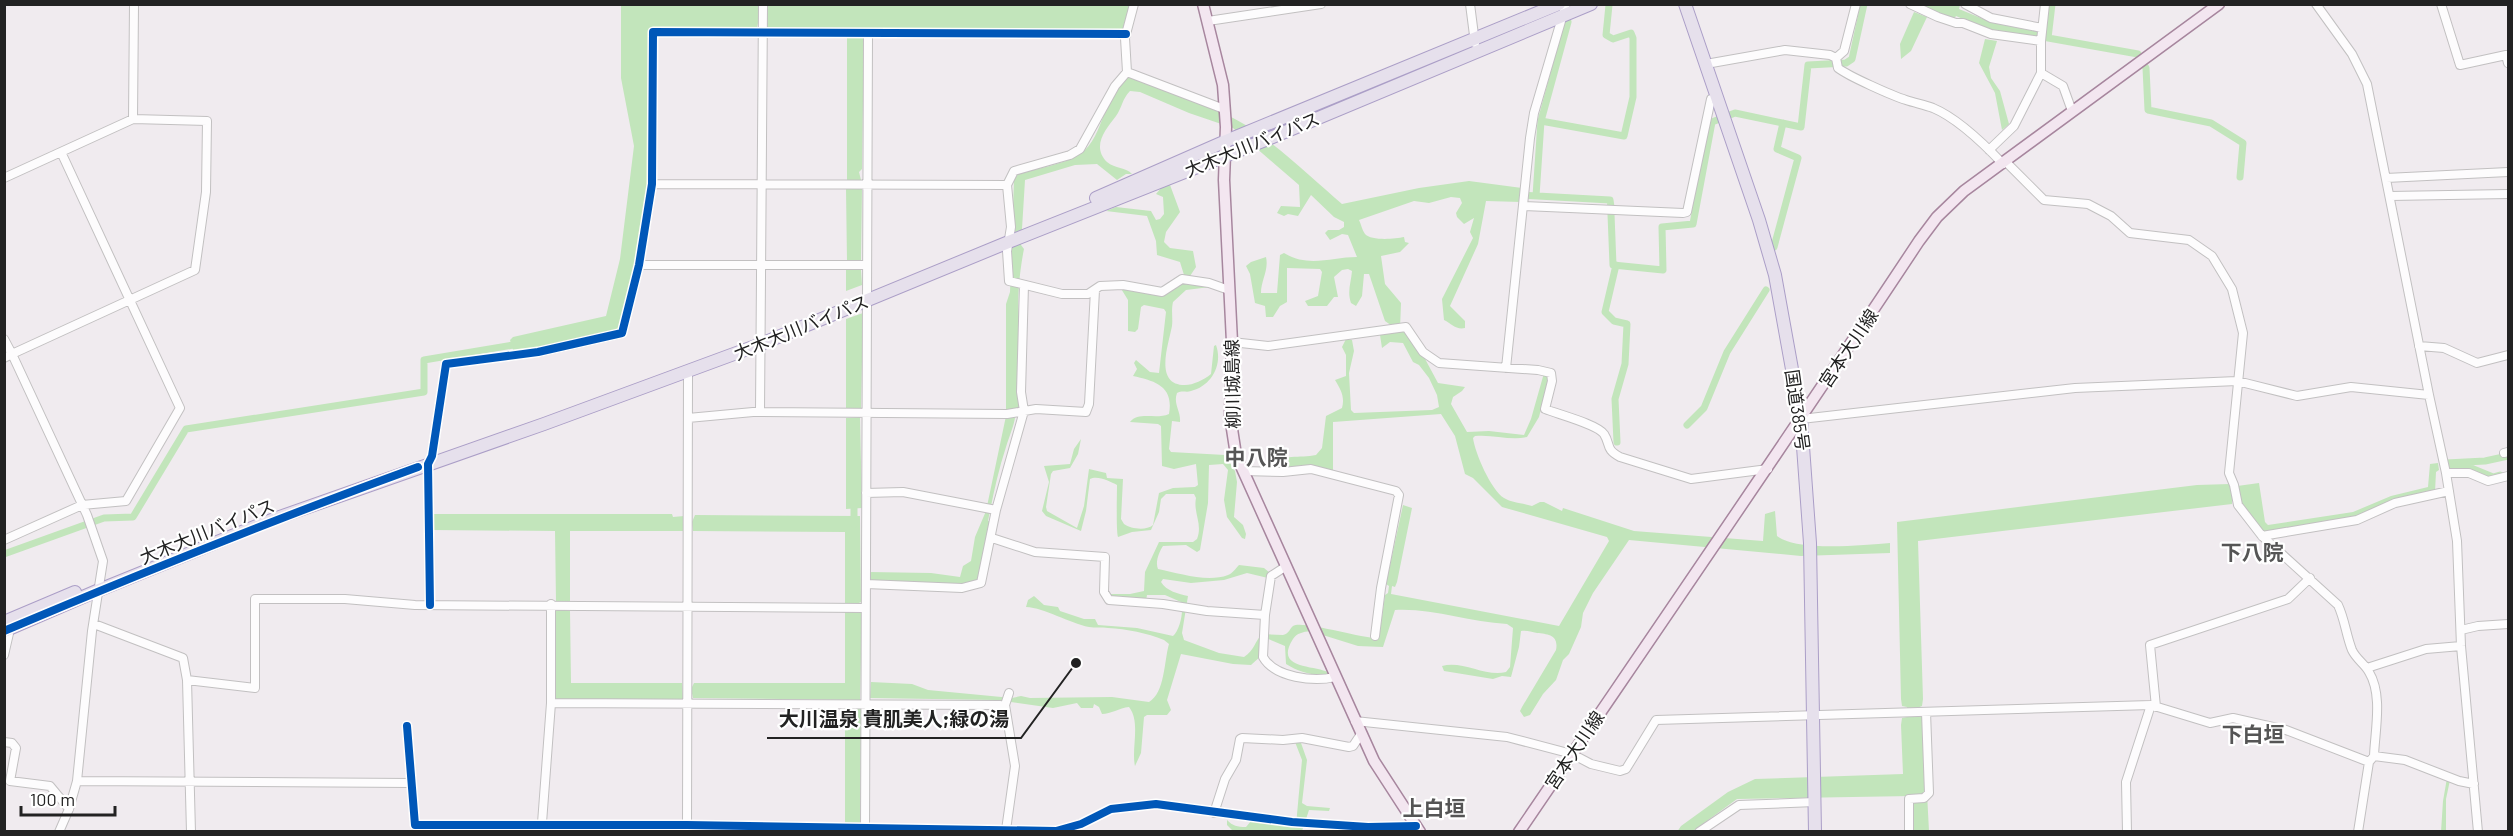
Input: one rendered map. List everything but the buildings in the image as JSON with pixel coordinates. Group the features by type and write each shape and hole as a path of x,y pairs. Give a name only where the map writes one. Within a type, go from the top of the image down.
{"highway":[{"name":"大木大川バイパス","path":"424,462 688,372 1166,173 1225,156 1268,139 1562,9 1591,4"},
{"name":"国道385号","path":"1685,4 1727,125 1774,275 1801,419 1811,560 1815,831"},
{"name":"大木大川バイパス","path":"1166,173 1254,129 1476,46"},
{"name":"大木大川バイパス","path":"6,627 100,585 424,462 761,340"}],"main road":[{"name":"柳川城島線","path":"1203,4 1219,62 1225,110 1232,342 1230,416 1236,455 1374,761 1418,829"},
{"name":"宮本大川線","path":"1519,831 1708,552 1768,469 1919,240 1937,217 1964,191 2219,4"}],"street":[{"path":"133,119 134,4"},
{"path":"760,412 763,4"},
{"path":"1134,4 1126,34 1127,72 1115,86 1080,149 1070,155 1014,171 1007,184 1010,238 1009,281 1062,294 1088,294 1100,286 1131,285 1162,292 1182,279 1209,283 1229,290"},
{"path":"1208,21 1321,4"},
{"path":"1470,4 1476,46"},
{"path":"1837,63 1844,51 1856,4"},
{"path":"1910,4 1938,17 1963,23 1991,34 2041,35"},
{"path":"1965,4 1991,18 2041,35"},
{"path":"1989,150 2014,126 2041,73 2041,35 2045,4"},
{"path":"2316,4 2352,54 2367,84 2446,473 2457,541 2461,646 2478,831"},
{"path":"2441,4 2460,65 2506,55 2508,63"},
{"path":"1506,368 1534,113 1562,9"},
{"path":"430,605 424,462 446,364 538,352 622,333 639,265 652,183 653,32 762,30 868,33 1126,34"},
{"path":"859,829 865,704 863,608 866,493 868,33"},
{"path":"1706,64 1785,50 1818,53 1902,99 1933,108 1961,126 2044,200 2088,204 2111,216 2130,233 2189,240 2208,252 2232,289 2242,333 2229,473 2237,502 2262,536 2338,605 2344,618 2352,650 2371,674 2377,702 2371,759 2358,831"},
{"path":"1127,72 1225,110"},
{"path":"2041,73 2063,86 2073,111"},
{"path":"1523,205 1687,212 1712,99 1718,102"},
{"path":"4,178 133,119 207,121 206,180 195,270 8,356"},
{"path":"4,540 82,505 126,501 180,408 61,152"},
{"path":"2386,178 2508,172"},
{"path":"652,183 1007,184"},
{"path":"2390,196 2508,194"},
{"path":"639,265 866,265"},
{"path":"865,579 968,588 981,583 992,538 991,509 1021,392 1024,343 1023,285"},
{"path":"688,418 760,412 1016,413 1036,409 1082,412 1088,409 1095,291"},
{"path":"1232,342 1279,345 1354,336 1401,326 1409,329 1424,352 1439,363 1538,370 1551,373 1552,381 1545,409 1595,428 1604,434 1611,452 1620,457 1691,479 1721,473 1768,469"},
{"path":"4,339 8,356 87,515 103,561 77,781 69,808 58,831"},
{"path":"2419,346 2444,348 2477,363 2508,355"},
{"path":"687,828 688,372"},
{"path":"1801,419 2074,388 2237,381 2297,396 2350,387 2429,395"},
{"path":"1243,471 1283,472 1311,468 1396,491 1399,495 1381,588 1375,636"},
{"path":"2446,473 2469,473 2488,481 2508,476"},
{"path":"2262,536 2357,520 2395,503 2449,491"},
{"path":"866,493 903,492 991,509"},
{"path":"992,538 1035,552 1091,558 1105,557 1104,592 1109,600 1265,615"},
{"path":"1285,567 1271,576 1265,615 1263,657 1265,661 1293,676 1316,680 1335,677"},
{"path":"2127,831 2126,782 2153,706 2150,645 2288,599 2310,578"},
{"path":"187,680 255,688 255,599 345,599 430,605 551,604 687,608 863,608"},
{"path":"542,824 551,703 551,604"},
{"path":"94,624 183,658 187,680 191,831"},
{"path":"2461,630 2478,626 2508,624"},
{"path":"4,655 6,627"},
{"path":"2367,668 2426,649 2461,646"},
{"path":"1006,830 1015,766 1003,705 1009,693"},
{"path":"551,703 687,695 865,704 1003,705"},
{"path":"1355,721 1507,737 1572,754 1591,765 1620,771 1626,769 1656,720 2153,706 2210,723 2233,718 2286,730 2371,759 2405,760 2459,781 2474,784"},
{"path":"1909,831 1909,799 1924,798 1929,793 1924,712"},
{"path":"407,726 415,825 542,824 687,828 1056,831 1081,824 1111,809 1156,804 1214,813 1368,827 1418,829"},
{"path":"1214,813 1225,779 1236,760 1242,738 1283,740 1302,738 1353,746 1361,734"},
{"path":"4,742 12,743 16,748 10,781 50,786 69,808"},
{"path":"77,781 412,783"},
{"path":"1699,831 1739,805 1815,802"}],"shaded area":[{"path":"758,4 758,7 767,8 767,4 1130,5 1123,30 768,29 759,18 757,28 649,28 648,183 635,263 620,327 617,330 516,352 513,350 510,340 513,337 606,316 620,259 634,146 621,78 621,5"},
{"path":"1920,5 1960,5 1959,9 1993,23 2039,32 2039,37 1988,30 1956,16 1954,19"},
{"path":"1914,12 1927,17 1911,51 1901,59 1900,44"},
{"path":"847,37 864,37 862,169 859,172 861,180 847,180"},
{"path":"1985,39 1997,41 1989,67 1991,78 2000,91 2009,124 2002,130 1995,93 1979,63"},
{"path":"1131,76 1219,109 1219,112 1267,140 1342,204 1419,188 1469,181 1522,188 1521,202 1486,201 1478,244 1450,306 1465,321 1465,328 1457,327 1444,320 1442,299 1473,238 1470,232 1474,218 1464,224 1457,217 1456,213 1462,203 1460,198 1451,197 1429,203 1414,201 1359,220 1364,232 1372,238 1404,237 1405,242 1409,243 1400,252 1381,256 1385,284 1401,303 1400,329 1404,330 1424,357 1438,383 1465,387 1453,397 1451,404 1467,432 1489,431 1524,435 1544,373 1549,378 1539,417 1527,437 1475,436 1473,438 1484,471 1504,498 1532,506 1544,502 1562,511 1563,508 1634,531 1763,541 1765,514 1775,511 1777,536 1786,541 1814,546 1890,543 1890,553 1801,556 1629,540 1593,593 1583,613 1581,627 1569,654 1563,660 1556,680 1543,694 1530,715 1524,717 1520,711 1556,650 1556,641 1552,636 1521,631 1511,677 1502,676 1493,679 1444,671 1442,666 1457,665 1490,672 1506,672 1510,667 1513,628 1507,624 1409,610 1395,610 1383,647 1358,646 1310,631 1296,635 1288,650 1293,662 1330,674 1312,674 1291,667 1286,664 1285,646 1266,638 1262,655 1251,665 1233,664 1181,654 1167,700 1171,710 1167,715 1144,717 1141,753 1135,766 1135,728 1133,713 1129,707 1102,714 1099,707 1094,704 1093,708 1081,708 1077,703 1053,708 996,700 870,698 871,682 912,684 928,690 1012,698 1021,696 1030,698 1112,697 1149,702 1158,692 1169,644 1164,640 1130,630 1089,627 1026,607 1028,600 1034,596 1044,605 1058,607 1060,611 1084,619 1095,619 1098,625 1137,628 1173,636 1181,620 1181,602 1165,595 1147,595 1146,601 1115,599 1107,594 1130,594 1144,591 1145,572 1159,542 1193,542 1197,539 1199,528 1194,494 1166,494 1161,499 1159,512 1151,530 1132,532 1118,537 1117,485 1104,479 1090,479 1081,531 1046,516 1042,511 1049,482 1044,466 1070,464 1074,449 1081,439 1078,454 1070,468 1053,471 1051,474 1046,507 1047,511 1077,528 1084,506 1089,469 1106,473 1107,478 1123,479 1121,519 1124,524 1134,528 1143,529 1153,525 1159,493 1173,488 1198,485 1196,464 1174,469 1162,466 1161,426 1130,422 1138,417 1169,414 1169,397 1166,391 1149,380 1133,376 1137,369 1134,363 1136,360 1150,372 1159,373 1166,312 1164,309 1144,305 1141,307 1138,329 1135,332 1128,331 1128,300 1120,287 1155,294 1184,275 1180,262 1157,255 1156,241 1147,216 1106,211 1116,207 1151,211 1156,220 1160,219 1164,214 1163,197 1156,194 1161,188 1170,185 1180,212 1166,232 1164,242 1170,248 1193,251 1196,267 1190,276 1191,281 1210,287 1186,290 1173,302 1172,326 1166,352 1166,371 1175,383 1191,384 1211,374 1214,346 1216,345 1218,360 1214,373 1205,384 1188,392 1177,393 1176,401 1180,422 1172,421 1169,449 1171,452 1225,455 1235,471 1237,482 1234,517 1243,525 1246,534 1245,539 1242,538 1227,517 1224,500 1228,470 1223,464 1209,465 1208,503 1200,550 1197,552 1186,545 1163,546 1157,566 1158,569 1202,578 1228,575 1239,565 1264,568 1270,573 1268,578 1247,573 1224,580 1191,583 1163,579 1161,582 1166,588 1188,596 1182,633 1184,640 1219,653 1244,657 1262,634 1283,635 1293,626 1299,625 1379,638 1385,595 1388,593 1389,586 1386,584 1403,505 1412,508 1397,582 1395,587 1392,586 1391,594 1559,626 1609,541 1607,537 1502,507 1473,478 1465,474 1455,436 1441,414 1333,422 1333,471 1315,466 1266,469 1277,460 1316,455 1322,448 1326,416 1342,408 1342,394 1335,380 1346,376 1346,355 1342,347 1346,339 1352,340 1354,351 1349,373 1351,410 1354,413 1432,410 1439,407 1437,395 1429,378 1419,365 1413,362 1403,343 1390,342 1382,348 1380,335 1392,326 1385,321 1369,274 1364,274 1362,296 1356,306 1351,303 1350,299 1352,271 1348,269 1342,270 1334,277 1338,297 1334,297 1327,306 1308,306 1305,301 1318,296 1322,272 1320,269 1287,268 1287,302 1280,306 1273,317 1266,317 1265,306 1255,303 1250,274 1246,266 1266,257 1261,293 1277,293 1280,255 1284,253 1311,261 1357,257 1348,235 1342,234 1330,240 1325,233 1328,230 1339,230 1344,227 1344,222 1334,217 1311,195 1298,216 1288,214 1284,216 1277,213 1281,206 1300,207 1299,185 1233,128 1189,113 1140,92 1130,91 1105,132 1100,150 1107,162 1132,174 1126,174 1117,180 1097,164 1075,165 1025,180 1021,245 1024,249 1018,303 1023,332 1020,408 1016,411 996,484 988,521 993,522 980,581 960,585 869,580 869,572 931,573 960,577 963,566 971,561 975,537 986,511 1006,416 1006,304 1010,292 1014,180 1018,174 1058,164 1080,154 1095,136 1114,91"},
{"path":"846,189 862,189 861,261 847,261"},
{"path":"846,269 861,270 862,285 846,291"},
{"path":"863,313 861,409 846,408 846,319"},
{"path":"860,417 862,508 846,509 846,418"},
{"path":"2438,463 2435,492 2355,517 2263,533 2240,498 2232,500 2232,504 1918,541 1923,699 1922,706 1917,708 1918,716 1923,717 1929,831 1914,831 1912,796 1737,799 1693,831 1677,832 1681,826 1728,792 1755,779 1903,774 1901,725 1902,718 1907,717 1907,707 1902,706 1901,699 1897,522 2197,485 2230,484 2230,487 2259,483 2265,522 2268,525 2353,512 2391,496 2428,487 2430,464"},
{"path":"672,514 673,517 684,516 683,531 570,531 570,602 556,602 555,531 432,530 432,515"},
{"path":"695,515 860,516 861,602 854,605 845,603 845,532 693,531 692,522"},
{"path":"561,609 570,611 571,683 682,683 683,698 681,700 556,700 555,611"},
{"path":"845,611 862,613 860,700 693,698 691,689 694,683 845,683"},
{"path":"845,708 861,709 860,824 845,823"},
{"path":"1295,742 1301,743 1307,760 1302,803 1307,806 1330,808 1329,811 1309,810 1302,831 1232,830 1227,825 1227,820 1240,827 1246,827 1251,821 1296,825 1302,760"},
{"path":"2447,778 2450,780 2446,799 2446,831 2441,832 2443,801"}],"waterway":[{"path":"1611,214 1613,265 1663,270 1662,227 1693,224 1712,122 1735,113 1801,127 1808,65 1846,63 1852,59 1864,4"},
{"path":"2048,38 2052,4"},
{"path":"1541,121 1624,136 1633,97 1633,38 1631,33 1613,39 1606,35 1609,5"},
{"path":"1536,196 1541,121 1568,22"},
{"path":"2037,36 2138,54 2146,68 2148,110 2211,123 2243,143 2240,177"},
{"path":"1774,247 1798,158 1777,149 1783,123"},
{"path":"1520,195 1610,200 1611,207"},
{"path":"1616,265 1605,312 1614,321 1627,324 1625,364 1615,399 1617,442"},
{"path":"1687,425 1704,408 1727,352 1766,290"},
{"path":"4,554 104,518 133,517 186,429 424,392 424,360 519,344"},
{"path":"2500,475 2493,477 2471,468 2447,469 2446,463 2485,461 2508,456"},
{"path":"854,499 854,524"}],"cycle path":[{"path":"430,605 428,464 432,456 446,364 538,352 622,333 639,265 652,184 653,32 1126,34"},
{"path":"4,631 210,546 418,467"},
{"path":"407,726 415,825 687,825 1056,831 1081,824 1111,809 1156,804 1292,822 1368,827 1416,826"}],"place":[{"name":"大川温泉 貴肌美人;緑の湯","path":"1076,663"}],"district":[{"name":"中八院","path":"1256,456"},
{"name":"下八院","path":"2252,551"},
{"name":"下白垣","path":"2253,733"},
{"name":"上白垣","path":"1434,807"}]}
